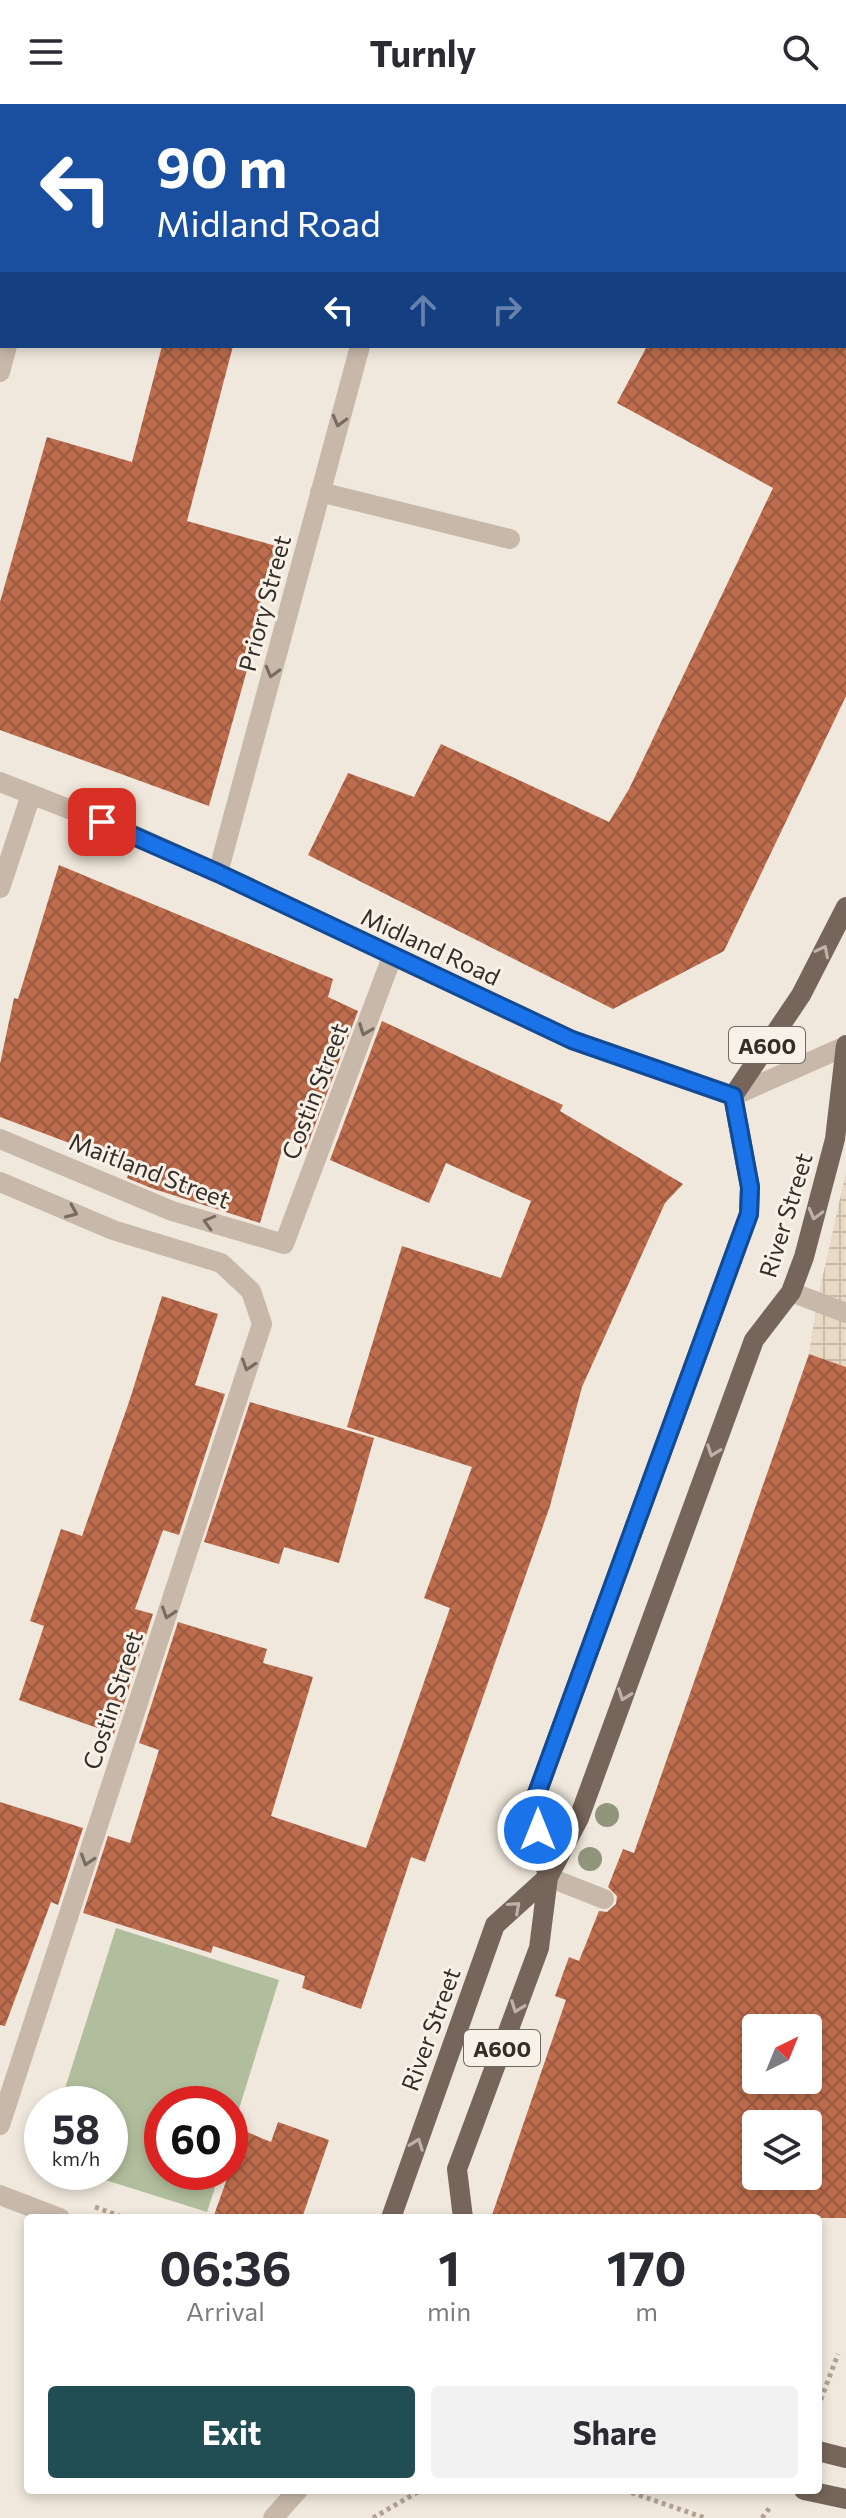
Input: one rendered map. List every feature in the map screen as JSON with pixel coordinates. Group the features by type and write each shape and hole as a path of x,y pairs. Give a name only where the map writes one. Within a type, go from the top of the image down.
{"main road":[{"name":"A600","path":"733,1096 801,995 846,907"},
{"name":"River Street","path":"392,2214 495,1925 548,1877 579,1818 754,1340 791,1292 804,1257 835,1139 846,1046"},
{"name":"River Street","path":"463,2214 457,2169 539,1948 548,1877 532,1807 749,1214 750,1187 733,1096"},
{"path":"822,2452 846,2458"},
{"path":"822,2494 846,2499"}],"street":[{"path":"0,372 6,348"},
{"name":"Priory Street","path":"218,873 359,348"},
{"path":"320,492 510,539"},
{"name":"Midland Road","path":"0,782 125,831 572,1040 733,1096"},
{"path":"0,888 31,795"},
{"name":"Costin Street","path":"284,1244 392,957"},
{"path":"733,1096 846,1046"},
{"name":"Maitland Street","path":"0,1139 172,1211 284,1244"},
{"name":"Costin Street","path":"0,1182 113,1230 221,1263 251,1291 262,1324 0,2125"},
{"path":"791,1292 846,1313"},
{"path":"548,1877 604,1899"},
{"path":"0,2195 50,2214"},
{"path":"275,2517 295,2494"}],"path":[{"path":"822,2396 838,2354"},
{"path":"373,2518 414,2494"},
{"path":"636,2494 705,2518"}],"green space":[{"path":"116,1928 279,1980 246,2086 144,2086 144,2190 214,2190 207,2212 128,2187 128,2086 66,2086"}],"shaded area":[{"path":"846,1172 846,1367 809,1354 817,1302"}],"building":[{"path":"161,348 232,348 187,521 276,546 244,669 247,670 209,806 0,730 0,602 47,437 132,462"},
{"path":"646,348 846,348 846,696 724,951 613,1009 308,855 348,773 414,797 441,744 609,822 629,789 773,488 617,403"},
{"path":"59,865 333,979 328,997 358,1011 306,1149 285,1140 260,1223 151,1188 127,1178 131,1166 0,1117 0,1064 14,998 18,999"},
{"path":"382,1021 563,1105 560,1111 683,1184 665,1203 582,1387 550,1506 425,1862 411,1857 361,2009 302,1988 305,1976 213,1946 211,1953 83,1913 108,1836 130,1843 159,1750 139,1743 178,1622 267,1649 263,1663 313,1677 271,1816 366,1848 450,1608 424,1598 472,1467 347,1427 402,1246 501,1278 531,1201 446,1163 429,1203 330,1160"},
{"path":"162,1296 218,1314 195,1385 225,1394 179,1535 163,1530 135,1609 153,1614 114,1734 19,1700 44,1626 30,1621 61,1529 82,1536"},
{"path":"809,1354 846,1367 846,2218 822,2218 822,2214 492,2214 566,2000 555,1996 569,1957 579,1961 599,1911 607,1912 616,1904 617,1896 608,1887 623,1849 634,1853"},
{"path":"250,1402 374,1438 339,1563 284,1547 279,1564 204,1542"},
{"path":"0,1802 83,1828 58,1905 51,1902 5,2026 0,2025"},
{"path":"278,2122 329,2140 303,2214 214,2214 223,2190 248,2190 248,2132 271,2142"}],"route":[{"path":"102,822 218,873 572,1040 733,1096 750,1187 749,1214 532,1807 538,1830"}]}
